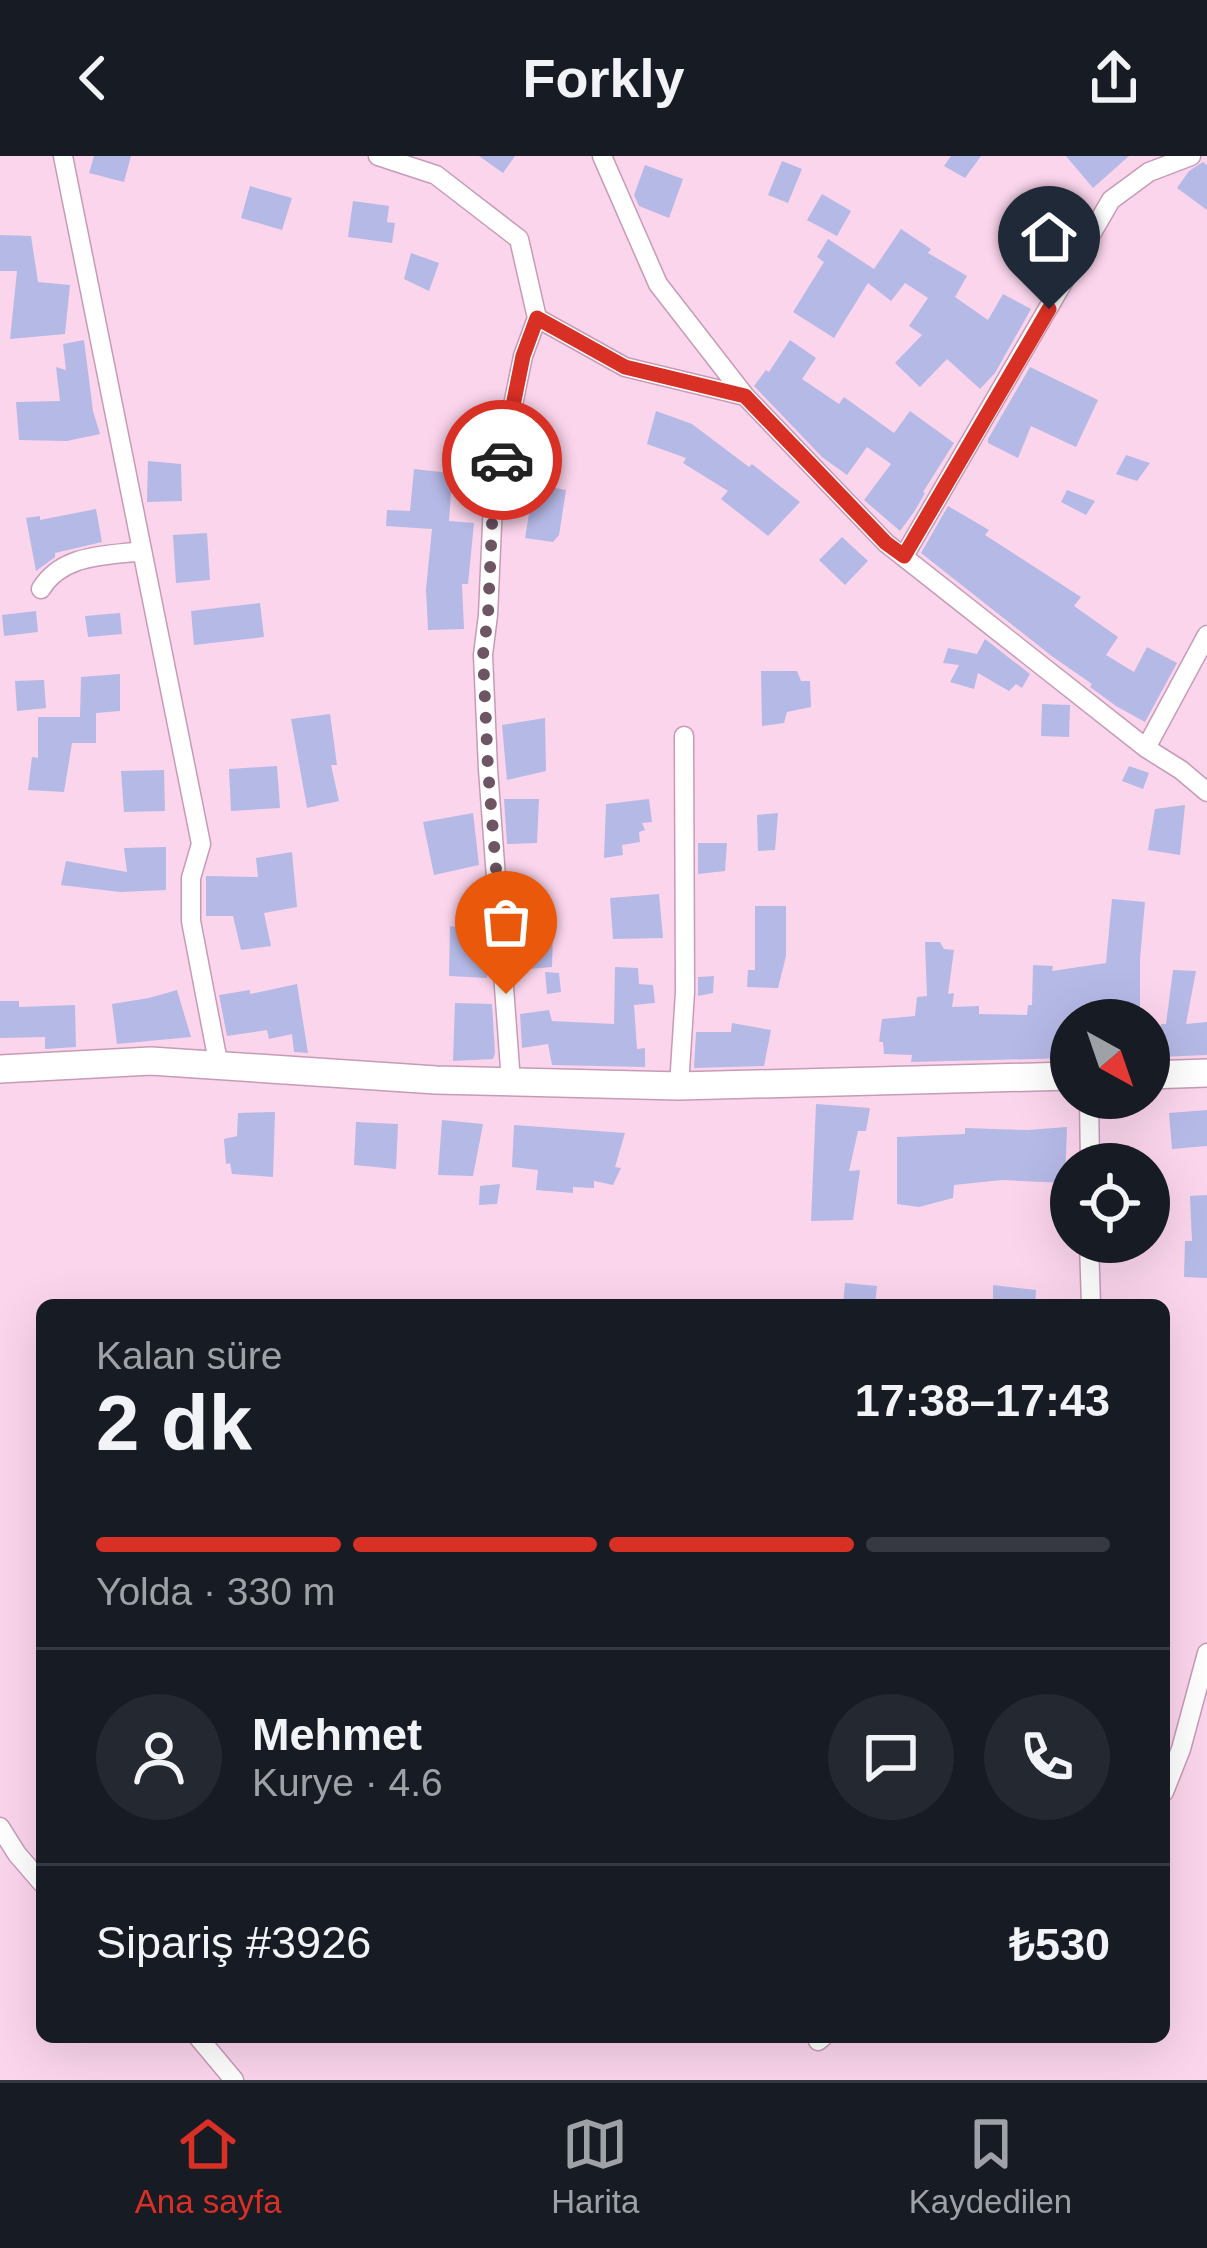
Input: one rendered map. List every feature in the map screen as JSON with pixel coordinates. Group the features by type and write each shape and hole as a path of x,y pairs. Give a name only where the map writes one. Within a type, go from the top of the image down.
{"street":[{"path":"63,156 201,844 191,878 190,921 218,1067"},
{"path":"378,156 436,175 519,239 537,318 523,356 493,502 483,655 511,1082"},
{"path":"602,156 658,284 745,396 904,556 1207,792"},
{"path":"904,556 1112,200 1149,172 1191,156"},
{"path":"537,318 625,367 745,396"},
{"path":"41,589 74,560 142,551"},
{"path":"1146,748 1207,634"},
{"path":"679,1085 685,992 684,736"},
{"path":"0,1069 151,1061 511,1082 679,1085 1050,1076"},
{"path":"1170,1074 1207,1073"},
{"path":"1090,1263 1091,1299"},
{"path":"1170,1777 1207,1653"},
{"path":"0,1827 36,1875"},
{"path":"203,2043 234,2080"}],"building":[{"path":"94,156 131,156 124,182 89,173"},
{"path":"479,156 515,156 503,173"},
{"path":"951,156 981,156 965,178 944,166"},
{"path":"1066,156 1129,156 1093,188"},
{"path":"782,161 802,169 788,203 768,195"},
{"path":"1203,162 1207,165 1207,210 1177,188"},
{"path":"645,165 683,179 669,218 639,206 634,195"},
{"path":"250,186 292,198 282,230 241,218"},
{"path":"822,194 851,211 837,236 807,220"},
{"path":"353,201 389,206 387,222 395,223 392,243 348,237"},
{"path":"901,229 931,249 928,253 967,276 955,297 988,320 1003,294 1031,309 995,373 980,389 947,359 920,387 895,363 922,335 909,326 928,298 905,283 891,301 868,283 834,338 793,312 824,262 817,257 828,239 874,269"},
{"path":"0,235 31,236 38,282 70,285 65,334 10,339 17,271 0,271"},
{"path":"411,253 439,263 429,291 404,279"},
{"path":"84,340 100,434 67,441 19,440 16,402 60,401 56,367 66,370 63,344"},
{"path":"790,340 816,358 802,379 839,404 844,397 894,433 910,411 954,443 900,531 864,500 891,464 867,447 847,475 822,457 754,386"},
{"path":"1030,367 1098,400 1076,447 1031,426 1018,458 988,443"},
{"path":"656,411 692,424 800,502 768,536 721,499 728,491 683,463 686,458 647,444"},
{"path":"1126,455 1150,463 1137,481 1116,474"},
{"path":"148,461 181,464 182,501 147,502"},
{"path":"414,469 459,474 457,493 451,493 449,521 474,523 468,584 462,584 464,629 428,630 426,589 432,529 386,526 387,510 410,511"},
{"path":"534,484 566,490 559,535 553,542 525,538"},
{"path":"1067,490 1095,501 1086,515 1061,502"},
{"path":"948,506 1081,597 1074,606 1118,637 1106,655 1134,672 1147,647 1177,663 1145,722 1090,687 921,553"},
{"path":"96,509 102,542 55,553 36,571 26,518 40,516 40,520"},
{"path":"207,533 210,580 176,583 173,535"},
{"path":"842,537 868,561 845,585 819,560"},
{"path":"260,603 264,637 194,645 191,611"},
{"path":"36,611 38,632 4,636 2,615"},
{"path":"120,613 122,634 88,637 85,616"},
{"path":"985,639 1030,674 1022,688 1016,684 1009,691 978,673 974,689 950,682 959,665 943,663 948,648 977,654"},
{"path":"761,671 797,671 801,681 810,681 811,707 787,712 784,723 762,726"},
{"path":"120,674 120,711 96,713 96,743 72,743 64,792 28,790 32,757 38,758 38,717 80,717 81,677"},
{"path":"44,680 46,708 17,711 15,681"},
{"path":"1042,704 1070,705 1069,737 1041,736"},
{"path":"330,714 337,765 331,765 339,801 307,808 291,719"},
{"path":"545,718 546,771 507,780 502,725"},
{"path":"277,766 280,808 231,811 229,769"},
{"path":"1129,766 1149,773 1143,789 1122,781"},
{"path":"164,770 165,811 124,812 121,771"},
{"path":"504,799 539,799 537,843 507,844"},
{"path":"649,799 652,822 642,823 645,830 639,832 640,842 622,845 623,855 604,858 606,804"},
{"path":"1185,805 1180,855 1148,850 1155,809"},
{"path":"473,813 479,865 434,875 423,822"},
{"path":"778,813 775,850 758,851 757,815"},
{"path":"698,843 727,843 725,871 698,874"},
{"path":"166,847 166,890 120,892 61,885 66,861 127,872 124,848"},
{"path":"292,852 297,907 264,913 271,946 241,950 233,916 206,916 206,876 258,877 256,858"},
{"path":"659,894 663,938 613,939 610,898"},
{"path":"548,898 552,967 516,970 514,903"},
{"path":"1112,899 1145,902 1140,999 1050,999 1050,1059 911,1062 912,1055 884,1054 883,1042 879,1042 882,1019 915,1016 917,997 927,996 925,942 940,942 944,949 954,950 948,994 954,993 952,1007 979,1006 979,1014 1027,1015 1032,1005 1033,965 1053,966 1052,971 1106,963"},
{"path":"755,906 786,906 786,956 778,988 747,987 748,970 755,970"},
{"path":"450,926 484,931 487,978 449,976"},
{"path":"615,967 638,968 639,984 653,985 655,1003 634,1005 637,1049 645,1048 645,1067 552,1065 548,1044 522,1048 520,1014 549,1010 552,1021 614,1024"},
{"path":"1173,970 1196,971 1186,1024 1207,1022 1207,1055 1170,1057"},
{"path":"545,972 559,973 561,992 547,994"},
{"path":"714,976 713,993 698,996 698,977"},
{"path":"297,984 308,1053 294,1052 292,1034 269,1039 267,1030 227,1036 219,995"},
{"path":"177,990 191,1037 117,1044 112,1004"},
{"path":"0,1001 19,1001 19,1007 75,1005 76,1047 45,1049 45,1037 0,1038"},
{"path":"455,1003 492,1004 493,1059 453,1061"},
{"path":"732,1023 771,1030 764,1066 694,1068 696,1032 731,1032"},
{"path":"816,1104 870,1108 866,1131 858,1131 849,1171 860,1170 853,1220 811,1221"},
{"path":"1207,1110 1207,1146 1172,1149 1170,1113"},
{"path":"275,1112 273,1177 232,1174 230,1163 226,1164 224,1139 237,1136 238,1113"},
{"path":"442,1120 483,1124 473,1176 438,1175"},
{"path":"356,1122 398,1124 396,1169 354,1165"},
{"path":"514,1125 625,1133 615,1167 621,1168 613,1185 594,1181 594,1188 573,1187 573,1193 536,1190 538,1170 512,1167"},
{"path":"1067,1127 1066,1143 1050,1143 1050,1182 1002,1180 954,1185 953,1198 919,1207 897,1204 897,1137 965,1134 965,1128"},
{"path":"500,1184 497,1204 479,1205 480,1186"},
{"path":"1207,1195 1207,1278 1184,1277 1185,1241 1192,1241 1190,1196"},
{"path":"845,1283 877,1286 876,1299 844,1299"},
{"path":"993,1285 1036,1290 1035,1299 993,1299"}],"way so far":[{"path":"502,460 493,502 483,655 506,994"}],"route":[{"path":"502,460 523,356 537,318 625,367 745,396 886,543 904,556 1049,309"}]}
